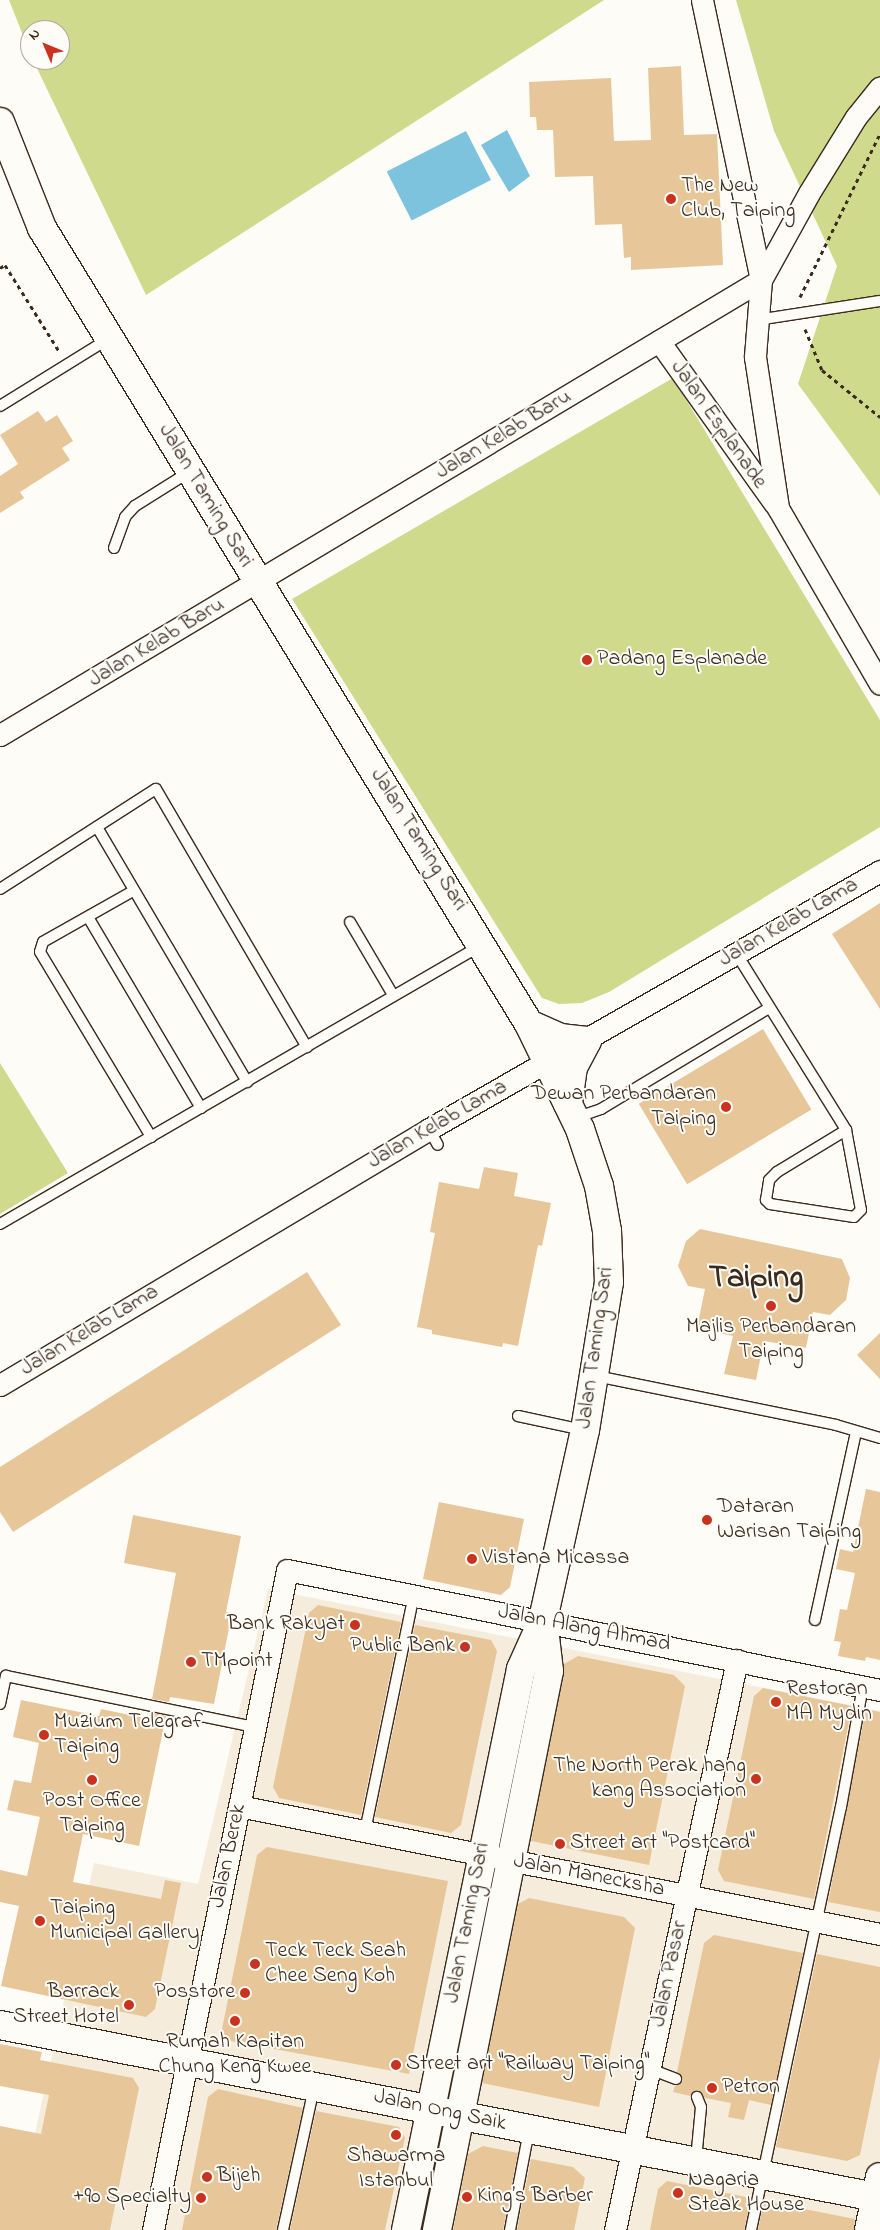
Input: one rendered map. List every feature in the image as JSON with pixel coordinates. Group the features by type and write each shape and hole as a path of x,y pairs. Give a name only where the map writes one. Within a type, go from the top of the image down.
{"main road":[{"name":"Jalan Taming Sari","path":"0,122 42,228 258,583 483,944 529,1024 549,1062 590,1157 607,1231 609,1282 585,1430 543,1620 522,1669 481,1854 406,2230"},
{"path":"529,1024 560,1038 587,1041 574,1067 571,1111"},
{"name":"Jalan Taming Sari","path":"437,2230 461,2115 509,1860 549,1670 543,1620"},
{"name":"Jalan Ong Saik","path":"0,2024 314,2087 431,2107 461,2115 762,2177 879,2191"},
{"path":"869,2230 879,2191"}],"street":[{"path":"702,0 762,280"},
{"path":"762,280 809,193 856,117 880,86"},
{"name":"Jalan Esplanade","path":"762,280 757,320 756,375 778,508"},
{"name":"Jalan Kelab Baru","path":"0,735 258,583 762,280"},
{"name":"Jalan Esplanade","path":"659,341 778,508 880,684"},
{"name":"Jalan Kelab Lama","path":"0,1385 434,1137 549,1062 880,871"},
{"name":"Jalan Alang Ahmad","path":"287,1570 543,1620 871,1688"},
{"name":"Jalan Berek","path":"153,2230 287,1570"},
{"name":"Jalan Pasar","path":"615,2230 737,1660"},
{"name":"Jalan Manecksha","path":"239,1806 880,1934"}],"lane":[{"path":"757,320 880,301"},
{"path":"0,406 109,338"},
{"path":"114,548 125,517 134,506 190,471"},
{"path":"0,889 156,789 307,1047"},
{"path":"97,827 246,1082"},
{"path":"133,891 43,942 40,952 151,1137"},
{"path":"88,917 201,1108"},
{"path":"350,922 393,995"},
{"path":"0,1224 483,944"},
{"path":"736,953 846,1130 856,1168 861,1210 858,1215 770,1204 766,1200 769,1180 777,1172 846,1130"},
{"path":"571,1111 600,1109 769,1008"},
{"path":"595,1376 880,1438"},
{"path":"518,1416 585,1430"},
{"path":"815,1620 856,1432"},
{"path":"365,1831 414,1595"},
{"path":"0,1704 6,1676 255,1727"},
{"path":"751,2230 817,1922 871,1688"},
{"path":"650,2070 676,2078"},
{"path":"283,2230 314,2087"},
{"path":"696,2164 701,2107 697,2097"},
{"path":"510,2230 529,2129"}],"path":[{"path":"880,134 800,297 799,314 822,370 880,417"},
{"path":"0,268 5,265 67,364"}],"shaded area":[{"path":"268,1589 880,1711 880,2230 14,2230 94,1863 198,1884"}],"green space":[{"path":"9,0 604,0 146,295 38,70 70,70 70,20 20,20 20,28"},
{"path":"736,0 880,0 880,496 798,384 837,266 774,131"},
{"name":"Padang Esplanade","path":"673,378 880,720 880,827 609,992 582,1003 559,1004 542,998 292,599"},
{"path":"0,1063 68,1173 0,1214"}],"water":[{"path":"507,130 530,176 509,192 481,145"},
{"path":"466,131 491,180 412,220 387,171"}],"building":[{"name":"The New Club, Taiping","path":"681,66 684,135 717,134 723,265 631,270 631,257 624,258 622,224 595,225 593,176 555,177 553,130 537,130 536,117 530,117 529,82 611,78 614,141 651,140 648,68"},
{"path":"38,411 46,422 57,415 73,441 62,448 70,460 20,492 24,498 0,513 0,476 18,464 0,435"},
{"path":"880,903 880,1009 832,934"},
{"name":"Dewan Perbandaran Taiping","path":"763,1029 811,1110 687,1184 639,1104"},
{"path":"484,1167 518,1173 514,1196 551,1203 542,1246 538,1245 518,1346 503,1343 502,1347 432,1334 432,1330 417,1327 435,1233 430,1232 439,1182 479,1189"},
{"name":"Majlis Perbandaran Taiping","path":"700,1229 842,1259 850,1278 846,1300 830,1315 813,1312 806,1348 764,1341 756,1380 724,1374 733,1336 697,1328 705,1289 688,1286 678,1266 686,1241"},
{"path":"307,1272 341,1325 13,1532 0,1512 0,1467"},
{"path":"880,1333 880,1379 857,1355"},
{"path":"866,1489 880,1492 880,1660 866,1657 865,1661 838,1656 841,1642 834,1641 840,1609 847,1610 855,1573 836,1569 840,1549 853,1552"},
{"path":"439,1502 524,1519 510,1587 501,1595 423,1579"},
{"path":"133,1515 241,1536 226,1612 232,1613 214,1704 170,1697 169,1702 152,1699 176,1573 124,1563"},
{"path":"318,1605 401,1622 361,1815 279,1798 273,1787 309,1613"},
{"path":"415,1625 491,1640 497,1651 461,1825 451,1833 375,1817"},
{"path":"578,1656 674,1675 685,1686 649,1865 531,1841 564,1664"},
{"path":"763,1688 852,1706 814,1899 724,1881 718,1870 754,1696"},
{"path":"21,1700 99,1716 101,1709 149,1719 150,1712 166,1716 139,1846 83,1834 73,1882 161,1899 165,1880 181,1883 155,2009 146,2017 1,1986 19,1906 0,1902 0,1870 27,1876 40,1817 7,1810 14,1780 31,1783 39,1743 13,1737"},
{"path":"866,1709 880,1712 880,1912 828,1902"},
{"path":"267,1847 448,1881 409,2074 220,2039 257,1855"},
{"path":"529,1898 624,1917 635,1928 599,2107 482,2083 518,1904"},
{"path":"714,1935 803,1953 771,2105 749,2100 744,2120 728,2117 731,2103 705,2098 698,2090 690,2096 673,2092 675,2086 683,2081 677,2072 704,1943"},
{"path":"817,1954 880,1967 880,2057 860,2155 847,2161 776,2147"},
{"path":"0,2044 42,2052 40,2060 133,2078 139,2088 110,2230 0,2230 0,2126 41,2134 49,2095 0,2086"},
{"path":"218,2089 303,2108 276,2230 182,2230 208,2097"},
{"path":"316,2111 399,2127 405,2138 385,2230 290,2230"},
{"path":"483,2146 518,2153 503,2230 453,2230 468,2154"},
{"path":"531,2159 573,2167 585,2178 574,2230 517,2230"},
{"path":"667,2181 751,2198 744,2230 650,2230 658,2189"},
{"path":"764,2201 855,2219 854,2230 758,2230"}],"place":[{"name":"The New Club, Taiping","path":"671,199"},
{"name":"Padang Esplanade","path":"587,660"},
{"name":"Dewan Perbandaran Taiping","path":"726,1107"},
{"name":"Majlis Perbandaran Taiping","path":"771,1306"},
{"name":"Dataran Warisan Taiping","path":"707,1520"},
{"name":"Vistana Micassa","path":"472,1559"},
{"name":"Bank Rakyat","path":"355,1625"},
{"name":"Public Bank","path":"465,1647"},
{"name":"TMpoint","path":"191,1662"},
{"name":"Restoran MA Mydin","path":"776,1702"},
{"name":"Muzium Telegraf Taiping","path":"44,1735"},
{"name":"The North Perak hang kang Association","path":"756,1779"},
{"name":"Post Office Taiping","path":"92,1780"},
{"name":"Street art \"Postcard\"","path":"560,1844"},
{"name":"Taiping Municipal Gallery","path":"40,1921"},
{"name":"Teck Teck Seah Chee Seng Koh","path":"255,1964"},
{"name":"Posstore","path":"245,1993"},
{"name":"Barrack Street Hotel","path":"129,2005"},
{"name":"Rumah Kapitan Chung Keng Kwee","path":"235,2021"},
{"name":"Street art \"Railway Taiping\"","path":"396,2065"},
{"name":"Petron","path":"712,2088"},
{"name":"Shawarma Istanbul","path":"396,2135"},
{"name":"Bijeh","path":"207,2177"},
{"name":"Nagaria Steak House","path":"678,2193"},
{"name":"King’s Barber","path":"467,2197"},
{"name":"+90 Specialty","path":"201,2198"}],"district":[{"name":"Taiping","path":"756,1279"}]}
